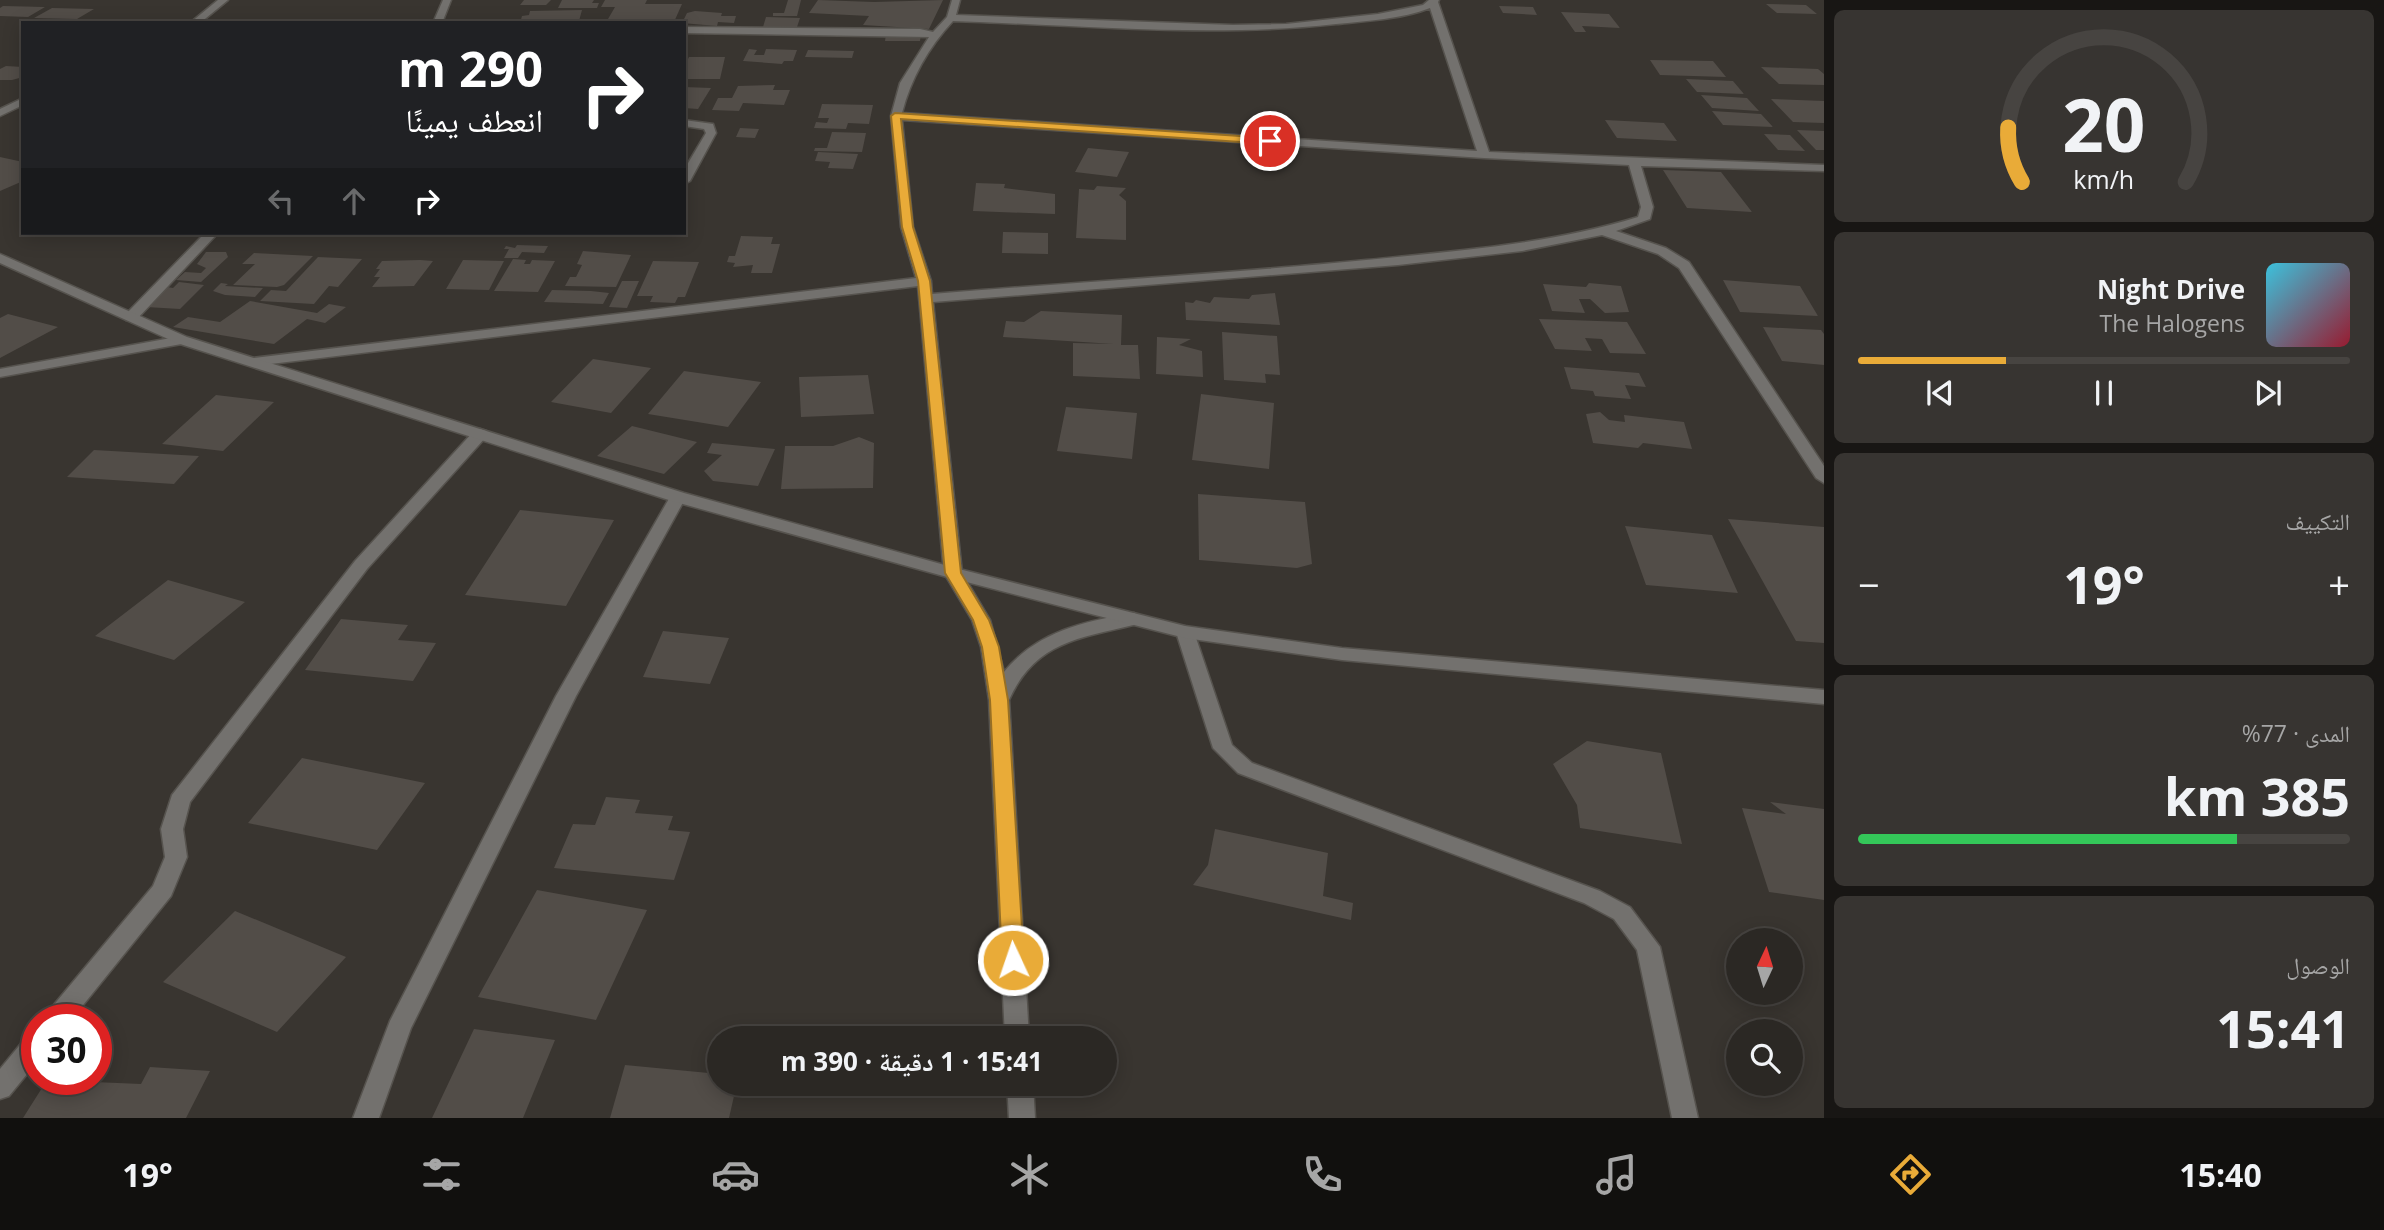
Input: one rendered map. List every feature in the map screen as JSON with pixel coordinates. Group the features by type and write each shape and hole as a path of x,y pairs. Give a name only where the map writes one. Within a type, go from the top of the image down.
{"street":[{"path":"197,21 224,0"},
{"path":"438,21 447,0"},
{"path":"956,0 951,18 935,35 905,83 895,116 907,227 924,281 953,573 981,620 990,647 999,700 1016,1026"},
{"path":"951,18 1233,29 1286,27 1378,17 1426,7 1434,1 1483,155"},
{"path":"686,30 920,32 935,35"},
{"path":"0,113 21,102"},
{"path":"895,116 1483,155 1824,168"},
{"path":"686,122 709,126 711,133 686,177"},
{"path":"926,299 1137,280 1278,273 1456,255 1606,232 1644,219 1647,207 1634,162"},
{"path":"1606,232 1662,251 1684,265 1824,478"},
{"path":"131,317 210,235"},
{"path":"0,258 181,340 678,497 953,573 1185,632 1342,654 1824,697"},
{"path":"253,362 924,281"},
{"path":"0,373 181,340"},
{"path":"68,1004 163,890 176,857 172,829 180,800 361,565 480,434"},
{"path":"366,1118 399,1028 566,696 678,497"},
{"path":"999,700 1004,684 1018,666 1046,645 1080,629 1134,619"},
{"path":"1185,632 1223,748 1245,768 1592,897 1622,913 1648,947 1685,1118"},
{"path":"0,1088 21,1062"},
{"path":"1021,1096 1022,1118"}],"building":[{"path":"524,0 551,0 546,5 520,5"},
{"path":"562,0 594,0 592,3 599,3 597,8 558,8"},
{"path":"605,0 647,0 645,4 682,4 674,21 598,21 608,19 615,7 601,7"},
{"path":"788,0 801,0 797,16 773,16 773,13 784,13"},
{"path":"818,0 943,0 929,29 863,25 869,16 809,13"},
{"path":"1766,4 1806,5 1817,14 1777,13"},
{"path":"1499,6 1533,7 1537,15 1503,13"},
{"path":"45,7 28,17 0,16 0,8"},
{"path":"52,8 94,9 77,19 34,18"},
{"path":"582,10 579,21 521,21 522,16 529,15 530,11"},
{"path":"695,11 736,16 734,23 718,22 717,26 686,23 683,21 687,13"},
{"path":"1561,12 1609,14 1620,28 1582,26 1586,32 1575,32"},
{"path":"766,17 800,18 797,27 763,27"},
{"path":"886,34 921,34 920,41 885,41"},
{"path":"749,49 757,50 754,55 764,55 766,49 797,50 793,61 784,61 782,64 743,61"},
{"path":"808,50 854,51 852,58 805,57"},
{"path":"689,57 725,57 720,79 686,79 686,63"},
{"path":"1650,60 1713,61 1726,77 1660,75"},
{"path":"6,66 21,67 21,78 0,80 0,69"},
{"path":"1761,67 1818,69 1824,74 1824,85 1779,84"},
{"path":"1686,79 1733,81 1744,94 1697,92"},
{"path":"775,85 773,90 790,90 784,105 743,103 739,111 712,110 718,98 732,98 738,86"},
{"path":"686,87 711,88 698,109 686,108"},
{"path":"1701,95 1747,98 1759,111 1712,108"},
{"path":"1771,99 1824,101 1824,123 1793,122"},
{"path":"822,104 873,105 869,124 848,123 846,129 814,128 816,122 827,123 829,118 818,118"},
{"path":"1712,111 1761,114 1773,127 1723,125"},
{"path":"1605,120 1664,123 1677,141 1617,138"},
{"path":"740,128 759,129 755,138 736,137"},
{"path":"1797,130 1824,131 1824,150 1816,150"},
{"path":"832,132 866,133 862,152 814,151 815,148 827,148"},
{"path":"1764,134 1790,135 1805,151 1778,150"},
{"path":"1088,148 1129,152 1117,177 1075,172"},
{"path":"818,152 858,154 853,169 828,168 830,162 815,161"},
{"path":"0,157 21,162 21,182 0,191"},
{"path":"1663,170 1721,172 1752,212 1687,208"},
{"path":"976,183 1005,184 1004,188 1055,194 1055,214 973,211"},
{"path":"1097,186 1126,188 1119,195 1126,201 1126,240 1076,238 1079,189 1094,190"},
{"path":"1003,232 1048,233 1048,254 1002,253"},
{"path":"741,236 773,237 771,244 780,244 772,273 751,273 753,265 733,267 735,263 727,262 729,256 735,256"},
{"path":"517,245 548,246 544,253 522,252 518,258 504,258 509,249 504,249 506,246 515,248"},
{"path":"583,251 631,255 616,287 565,286 570,277 576,277 582,265 577,264"},
{"path":"206,252 226,252 228,257 201,282 176,280 185,272 201,273 206,268 197,264"},
{"path":"254,253 313,256 284,285 233,285 255,264 242,264"},
{"path":"318,257 362,259 338,287 329,286 314,304 260,301 271,290 286,291"},
{"path":"513,259 526,260 524,264 530,264 532,260 555,261 538,292 494,291"},
{"path":"463,260 504,261 489,290 446,289"},
{"path":"382,261 433,261 414,286 372,287 380,277 374,277"},
{"path":"653,261 699,262 685,297 678,297 675,303 650,302 653,296 637,296"},
{"path":"1723,280 1800,286 1818,316 1740,312"},
{"path":"622,281 639,281 627,308 609,307"},
{"path":"179,282 204,285 180,309 146,307 167,287 173,288"},
{"path":"221,283 228,284 225,286 263,288 255,297 225,295 213,291"},
{"path":"1589,283 1621,286 1629,312 1605,313 1590,299 1579,299 1585,313 1552,311 1543,284 1586,287"},
{"path":"552,290 609,293 603,304 544,302"},
{"path":"1275,293 1280,325 1186,320 1185,302 1193,303 1196,300 1210,303 1214,297 1249,299 1252,295"},
{"path":"250,301 317,313 329,304 346,307 325,323 307,319 274,344 173,327 188,317 220,322"},
{"path":"1041,311 1122,315 1121,345 1138,345 1140,379 1073,376 1073,343 1114,344 1003,337 1006,321 1024,322"},
{"path":"8,314 58,327 0,358 0,318"},
{"path":"1539,319 1627,322 1646,354 1610,353 1602,339 1585,338 1592,351 1555,349"},
{"path":"1763,327 1821,330 1824,334 1824,365 1782,361"},
{"path":"1222,332 1277,336 1280,375 1265,374 1266,383 1224,380"},
{"path":"1157,337 1191,339 1179,345 1202,351 1203,377 1156,374"},
{"path":"593,359 651,368 611,413 551,402"},
{"path":"1564,367 1639,373 1646,387 1625,385 1631,399 1595,396 1593,391 1571,389"},
{"path":"684,371 761,382 728,427 648,414"},
{"path":"868,375 874,414 801,417 799,377"},
{"path":"1201,394 1274,403 1269,469 1192,460"},
{"path":"216,395 274,402 223,451 162,444"},
{"path":"1066,407 1137,413 1132,459 1057,451"},
{"path":"1600,412 1609,420 1625,422 1624,415 1684,422 1692,449 1643,443 1638,448 1593,443 1586,414"},
{"path":"632,426 697,442 664,474 597,456"},
{"path":"859,437 874,443 873,488 781,489 785,446 833,446"},
{"path":"712,443 775,449 758,486 713,481 704,471 722,455 707,453"},
{"path":"94,450 199,456 174,484 67,477"},
{"path":"1198,494 1305,502 1312,564 1297,568 1199,560"},
{"path":"520,510 614,520 566,606 465,595"},
{"path":"1728,519 1824,527 1824,643 1796,641"},
{"path":"1625,526 1712,535 1738,593 1646,585"},
{"path":"168,580 245,602 174,660 95,636"},
{"path":"341,619 408,625 398,640 436,643 413,681 305,670"},
{"path":"663,631 729,638 710,684 643,677"},
{"path":"1587,741 1661,753 1682,844 1580,828 1577,805 1553,764"},
{"path":"302,758 425,783 377,850 248,823"},
{"path":"606,797 640,800 635,813 673,816 668,830 690,832 674,880 554,868 573,824 595,825"},
{"path":"1770,802 1824,809 1824,900 1769,892 1742,808 1786,814"},
{"path":"1215,829 1328,853 1323,896 1353,903 1351,920 1193,885 1208,865"},
{"path":"537,890 647,910 596,1020 478,997"},
{"path":"235,911 346,957 277,1032 163,982"},
{"path":"474,1029 555,1040 523,1118 432,1118"},
{"path":"625,1065 707,1073 707,1096 734,1096 729,1118 610,1118"},
{"path":"150,1067 210,1071 186,1118 23,1118 38,1095 112,1095 112,1083 141,1084"}],"route":[{"path":"1013,960 999,700 990,647 981,620 953,573 924,281 907,227 895,116 1270,141"}]}
